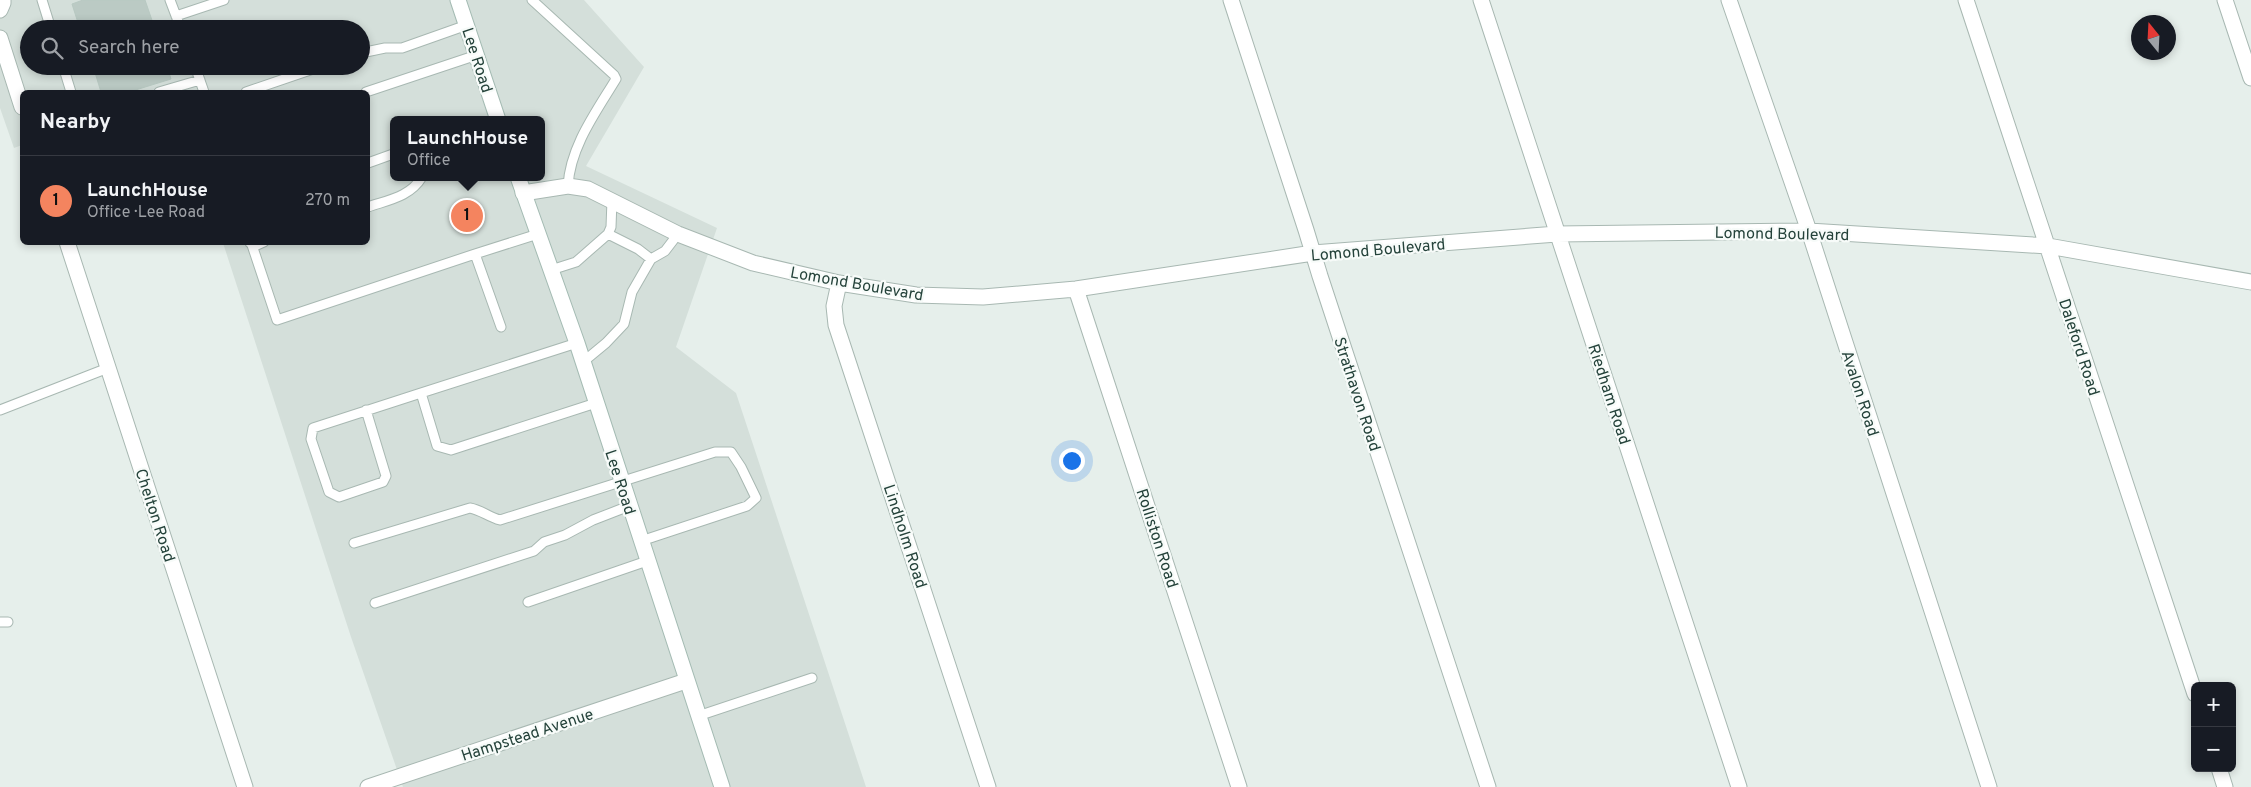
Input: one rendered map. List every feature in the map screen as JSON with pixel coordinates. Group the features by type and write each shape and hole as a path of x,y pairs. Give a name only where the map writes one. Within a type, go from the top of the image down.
{"street":[{"path":"0,10 3,4 2,0"},
{"name":"Lee Road","path":"458,0 495,116"},
{"name":"Strathavon Road","path":"1231,0 1488,787"},
{"name":"Riedham Road","path":"1481,0 1739,787"},
{"name":"Avalon Road","path":"1729,0 1809,231 1989,787"},
{"name":"Daleford Road","path":"1966,0 2191,682"},
{"path":"2225,0 2251,78"},
{"path":"0,38 20,101"},
{"name":"Lee Road","path":"519,181 577,344 722,787"},
{"name":"Lomond Boulevard","path":"523,193 568,186 588,189 678,234 753,263 839,283 916,295 983,297 1076,289 1313,254 1557,234 1809,231 2048,246 2251,282"},
{"name":"Chelton Road","path":"68,245 245,787"},
{"name":"Lindholm Road","path":"839,283 834,306 836,325 988,787"},
{"name":"Rolliston Road","path":"1076,289 1239,787"},
{"name":"Hampstead Avenue","path":"368,787 686,681"},
{"path":"2220,772 2225,787"}],"lane":[{"path":"42,0 48,20"},
{"path":"170,0 178,20"},
{"path":"176,16 223,0"},
{"path":"532,0 614,75 616,79 586,129 569,168 568,186"},
{"path":"370,51 385,48 402,48 467,25"},
{"path":"370,91 477,55"},
{"path":"66,75 70,90"},
{"path":"198,75 203,90"},
{"path":"252,90 296,75"},
{"path":"166,90 200,80"},
{"path":"370,162 390,155"},
{"path":"370,206 409,193 419,181"},
{"path":"551,270 576,262 608,234 611,227 612,200"},
{"path":"251,245 277,320 538,234"},
{"path":"608,234 638,249 650,259"},
{"path":"582,362 606,343 624,324 632,292 650,259 665,251 678,234"},
{"path":"476,254 501,327"},
{"path":"366,410 386,476 383,482 339,497 328,492 311,438 314,428 366,410 577,344"},
{"path":"0,410 108,368"},
{"path":"421,393 437,446 451,450 596,403"},
{"path":"354,543 470,508 500,520 715,452 730,452 741,467 756,498 748,506 641,541"},
{"path":"375,603 534,551 544,542 565,535 593,520 629,506"},
{"path":"528,602 647,561"},
{"path":"698,716 812,678"}],"shaded area":[{"path":"0,0 584,0 644,67 586,166 717,228 676,347 736,393 866,787 403,787 351,637 224,245 370,245 370,90 20,90 20,146 14,148 0,108"}],"building":[{"path":"83,0 145,0 152,20 77,20 72,4"},
{"path":"96,75 170,75 171,79 135,90 100,90"}],"place":[{"name":"LaunchHouse","path":"467,216"}]}
